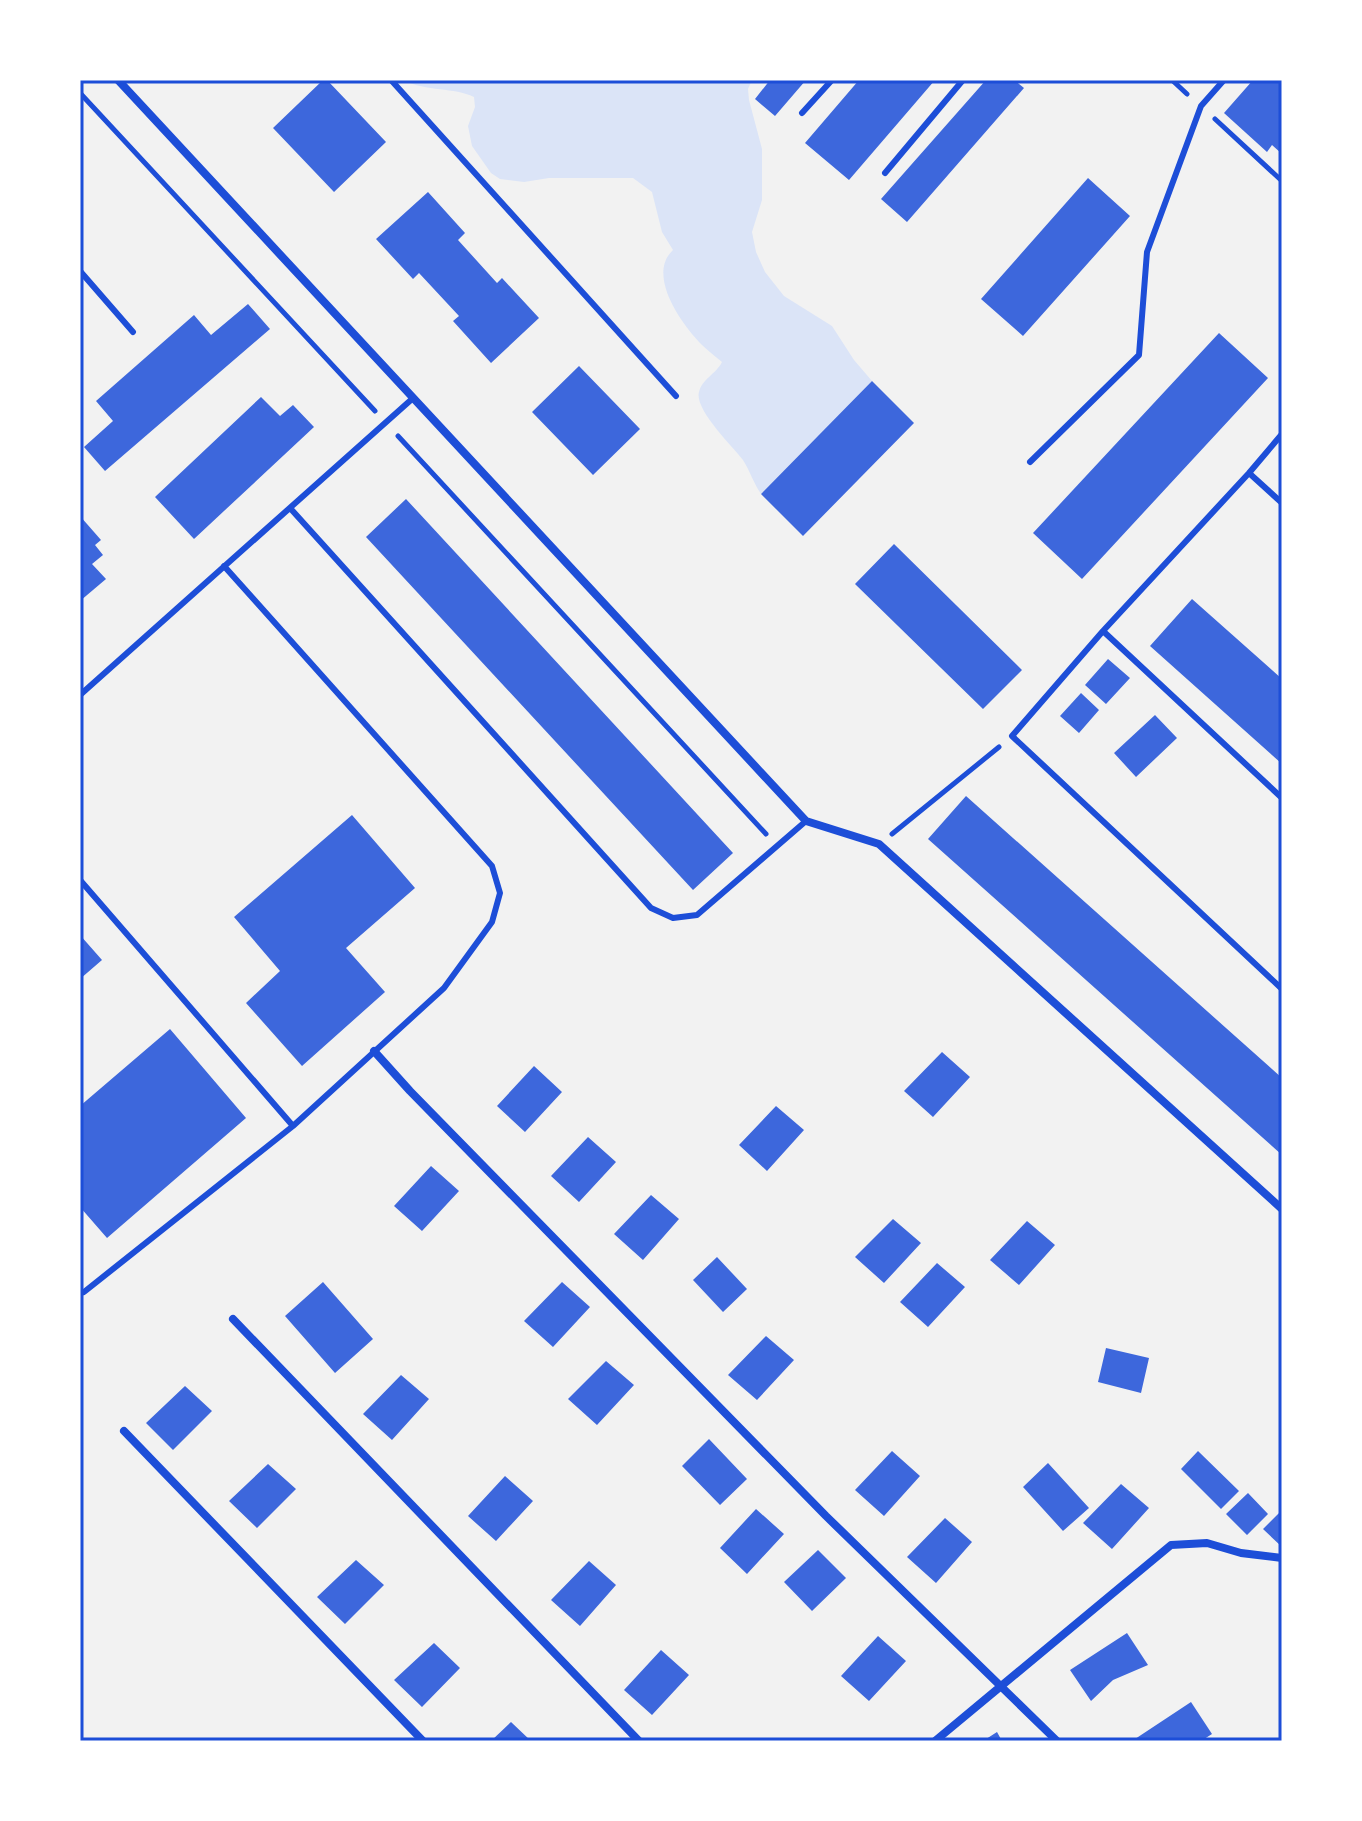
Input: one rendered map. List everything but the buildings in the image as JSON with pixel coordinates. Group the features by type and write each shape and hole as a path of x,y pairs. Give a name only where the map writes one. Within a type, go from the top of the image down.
{"street":[{"path":"118,80 806,821 879,844 1282,1209"},
{"path":"374,1051 826,1516 1057,1741"},
{"path":"233,1319 639,1741"},
{"path":"124,1431 423,1741"},
{"path":"935,1741 1171,1545 1207,1543 1241,1553 1282,1558"}],"lane":[{"path":"391,80 676,396"},
{"path":"802,113 832,80"},
{"path":"885,173 963,80"},
{"path":"1030,462 1139,355 1147,252 1201,106 1224,80"},
{"path":"80,271 133,332"},
{"path":"80,695 412,399"},
{"path":"1282,434 1012,736 1282,989"},
{"path":"1249,473 1282,503"},
{"path":"290,508 651,908 673,918 697,915 806,821"},
{"path":"80,1293 293,1126 444,988 492,922 500,893 492,866 224,566"},
{"path":"1103,631 1282,798"},
{"path":"80,880 293,1126"}],"path":[{"path":"1172,80 1282,181"},
{"path":"80,93 778,847"},
{"path":"879,844 1012,736"}],"shaded area":[{"path":"403,80 752,80 748,89 749,100 762,149 762,200 752,232 756,252 765,272 784,296 832,326 872,381 761,494 743,460 702,408 699,392 722,362 694,336 670,299 663,273 666,260 673,250 662,232 652,192 633,178 549,178 524,182 500,179 491,173 472,146 468,126 475,107 474,97"}]}
